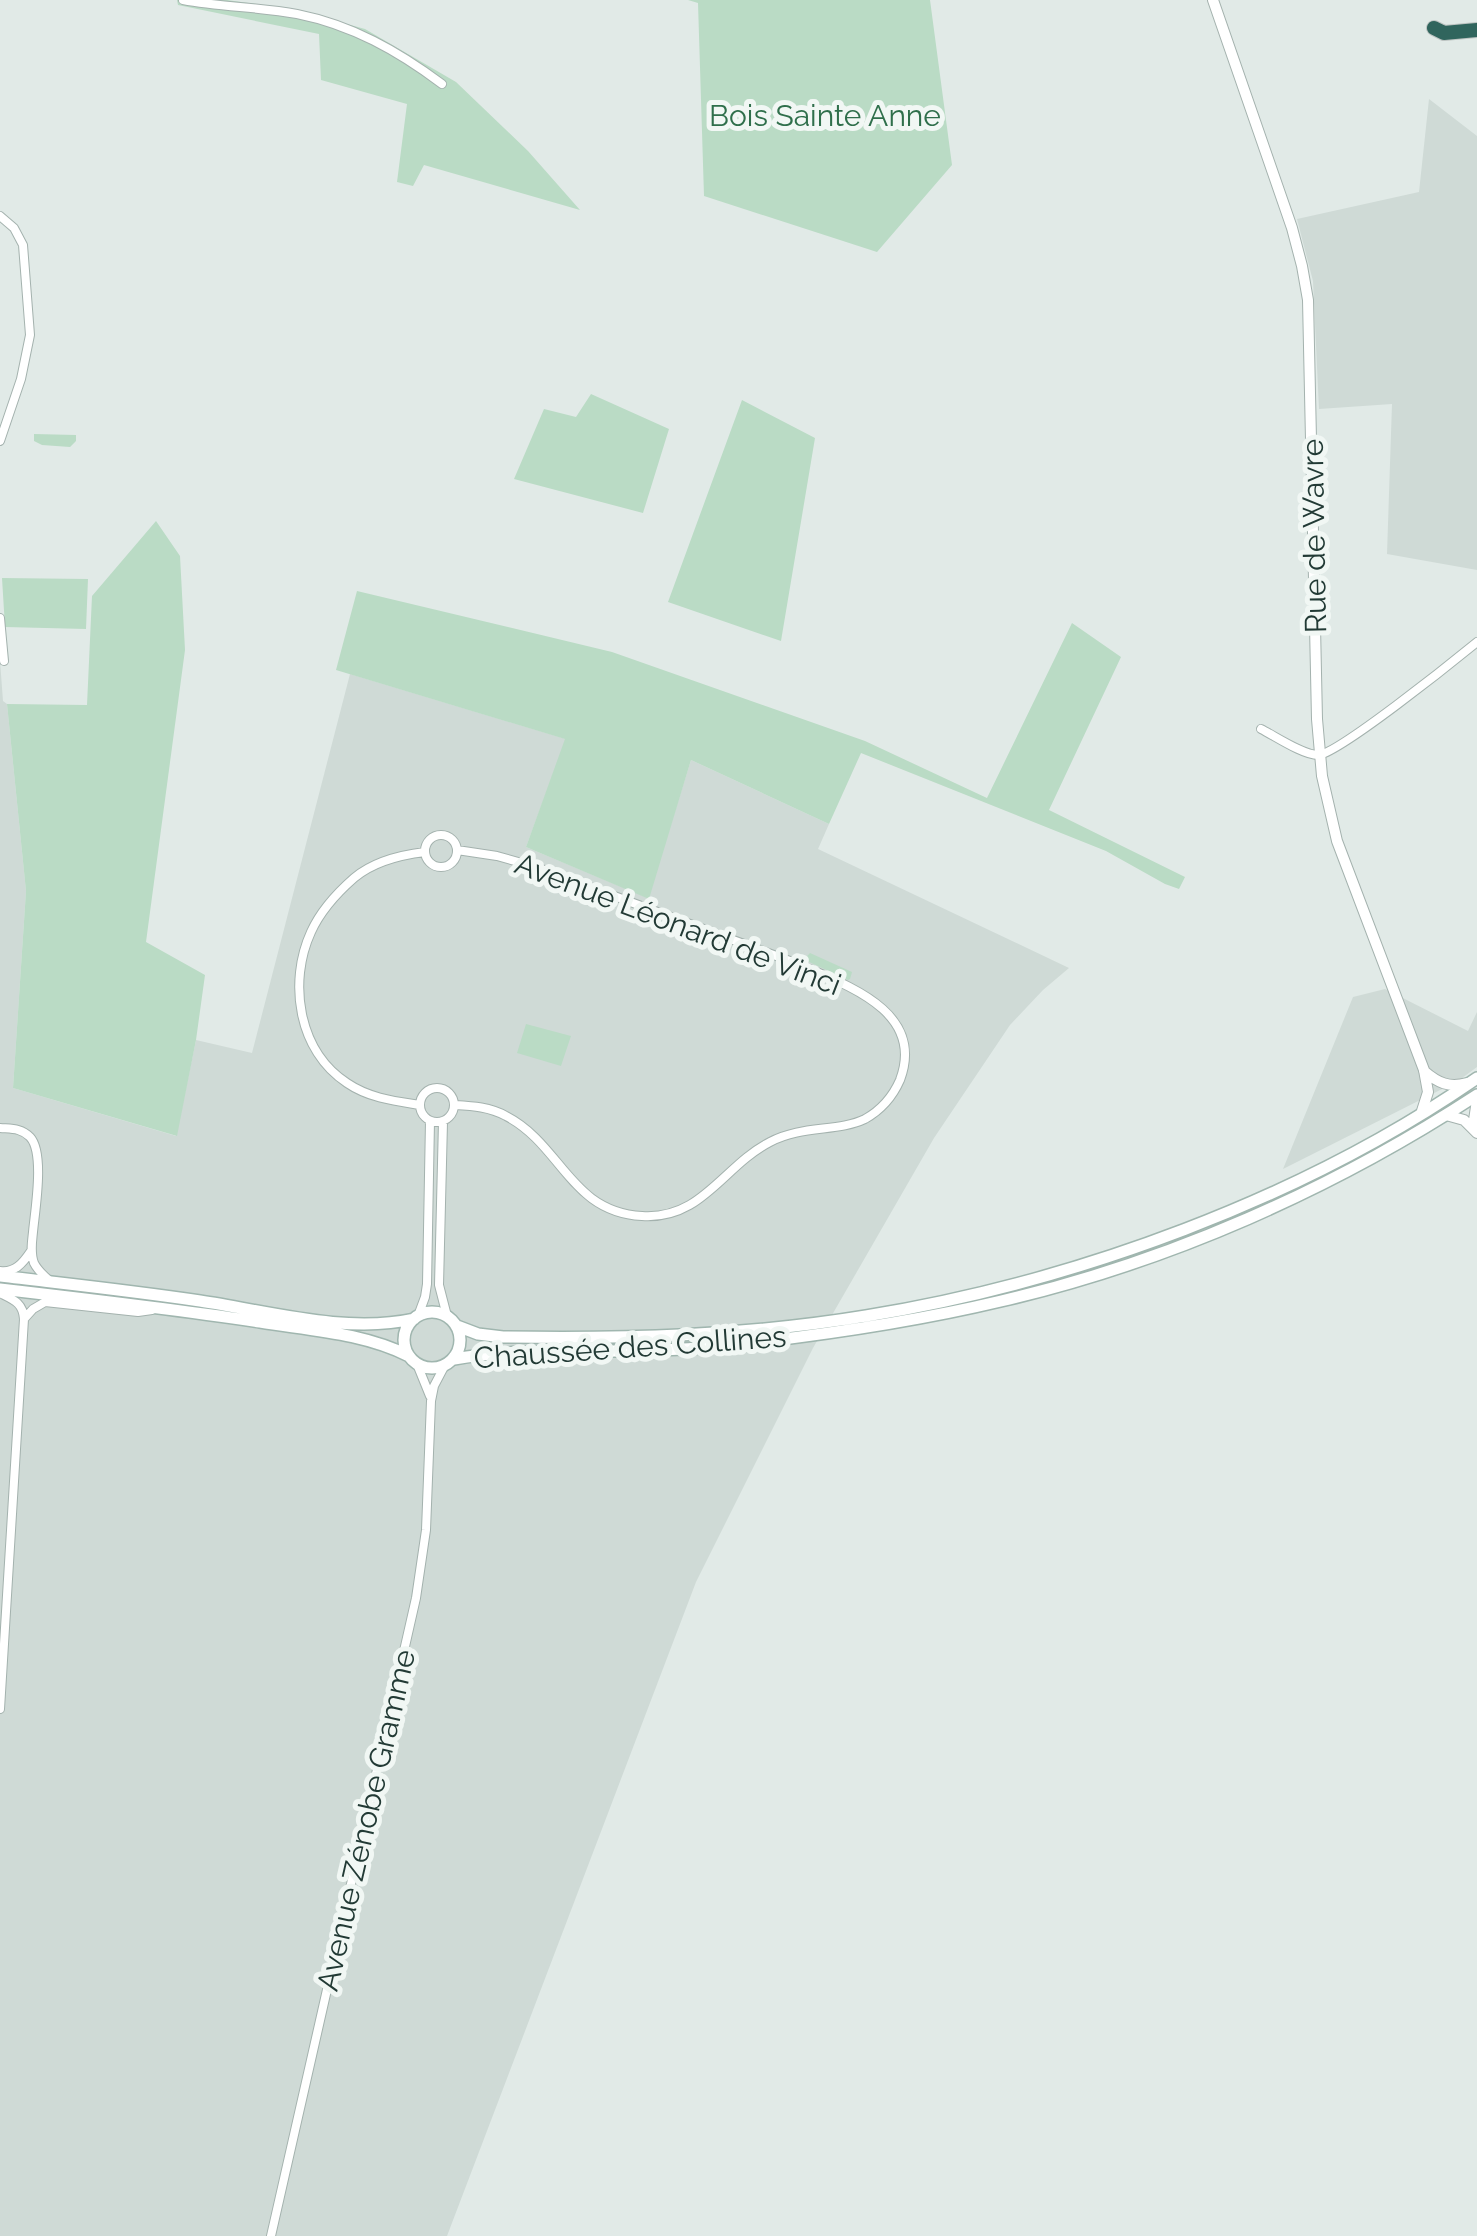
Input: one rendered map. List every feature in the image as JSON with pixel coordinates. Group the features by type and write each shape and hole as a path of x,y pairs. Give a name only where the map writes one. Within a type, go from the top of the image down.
{"highway":[{"path":"1434,28 1444,34 1477,30"}],"main road":[{"name":"Chaussée des Collines","path":"452,1321 478,1334 502,1337 698,1335 862,1317 1003,1287 1161,1238 1272,1192 1353,1152 1475,1080"},
{"name":"Chaussée des Collines","path":"449,1363 499,1352 712,1347 852,1330 1003,1301 1164,1252 1233,1224 1358,1165 1477,1098"},
{"path":"0,1274 363,1325 392,1324 433,1312 452,1321 461,1343 449,1363 435,1369 374,1342 354,1338 165,1309 0,1291"},
{"path":"413,1360 405,1349 405,1333 416,1317"}],"street":[{"path":"182,0 296,14 339,24 416,64 442,84"},
{"name":"Rue de Wavre","path":"1213,0 1303,269 1308,300 1319,755 1337,841 1424,1070 1428,1092 1421,1114"},
{"path":"0,216 14,228 24,245 30,335 21,379 1,436"},
{"path":"0,618 4,661"},
{"path":"1261,729 1319,755 1340,745 1477,642"},
{"name":"Avenue Léonard de Vinci","path":"439,835 452,840 457,850 454,860 442,866 429,861 425,852 427,843 439,835"},
{"name":"Avenue Léonard de Vinci","path":"425,852 403,854 356,876 312,928 304,949 300,1008 307,1035 322,1060 343,1081 365,1094 420,1105 426,1092 438,1088 450,1093 455,1105 482,1106 506,1116 548,1150 564,1173 602,1207 623,1214 657,1216 690,1207 753,1151 796,1131 863,1120 896,1089 905,1054 900,1032 888,1014 869,998 798,964 536,867 457,850"},
{"path":"1424,1070 1449,1085 1475,1080"},
{"path":"1475,1130 1477,1098"},
{"path":"420,1105 430,1121 443,1122 455,1105"},
{"path":"1446,1115 1455,1116 1475,1130"},
{"path":"416,1317 427,1284 430,1121"},
{"path":"443,1122 439,1285 452,1321"},
{"path":"0,1128 27,1134 37,1152 31,1250 40,1272 51,1282"},
{"path":"0,1274 24,1262 31,1250"},
{"path":"0,1291 23,1309 24,1319 0,1708"},
{"path":"24,1319 45,1302 138,1312 165,1309"},
{"name":"Avenue Zénobe Gramme","path":"413,1360 431,1400"},
{"name":"Avenue Zénobe Gramme","path":"271,2236 416,1598 426,1530 431,1400 434,1386 449,1363"},
{"path":"0,1499 12,1500"}],"shaded area":[{"path":"1429,99 1477,136 1477,570 1387,554 1392,404 1319,409 1313,281 1297,219 1419,192"},
{"path":"0,661 26,891 13,1088 176,1136 196,1040 252,1053 350,674 566,739 526,847 648,898 691,760 829,824 818,849 1069,968 1010,1025 934,1138 813,1348 696,1582 447,2236 0,2236"},
{"path":"1385,989 1468,1031 1477,1012 1477,1067 1458,1081 1283,1169 1353,997"}],"green space":[{"path":"177,0 227,0 292,9 365,29 456,82 528,151 580,210 424,165 413,186 397,182 407,104 321,80 319,34 178,5"},
{"name":"Bois Sainte Anne","path":"688,0 930,0 952,165 877,252 704,196 698,3"},
{"path":"591,394 669,429 643,513 514,479 544,409 576,417"},
{"path":"742,400 815,438 781,641 668,602"},
{"path":"34,434 76,435 76,441 70,447 42,445 34,441"},
{"path":"156,521 180,556 185,650 146,942 205,975 177,1136 13,1088 26,891 7,704 87,705 92,596"},
{"path":"2,578 88,579 86,629 5,627"},
{"path":"357,591 612,652 865,741 987,798 1072,623 1121,657 1049,810 1185,877 1179,889 1165,884 1106,851 861,753 829,824 691,760 649,899 526,847 565,739 336,670"},
{"path":"810,953 852,972 850,979 807,961"},
{"path":"526,1024 571,1036 561,1066 517,1053"}]}
